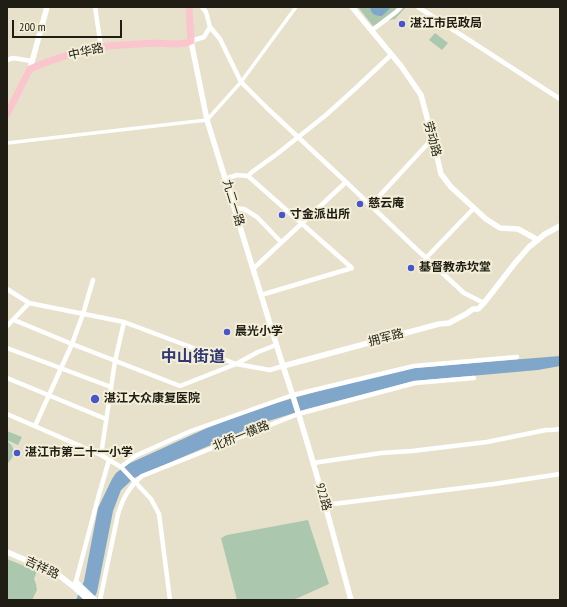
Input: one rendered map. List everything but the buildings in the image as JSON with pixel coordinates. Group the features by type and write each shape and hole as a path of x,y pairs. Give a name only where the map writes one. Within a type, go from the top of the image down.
{"main road":[{"name":"九二一路","path":"189,7 191,41"},
{"name":"中华路","path":"30,70 58,58 101,47 126,44 188,44 191,41"},
{"path":"7,114 30,70"}],"street":[{"path":"30,70 47,7"},
{"path":"95,7 101,47"},
{"path":"202,7 206,12 210,27 220,39 241,82 298,138 464,293 484,303 529,247 545,234 560,226"},
{"path":"7,143 207,120 241,82 296,7"},
{"name":"劳动路","path":"352,7 401,66 420,95 433,138 441,174 451,187 486,219 500,228 518,229 538,240"},
{"path":"371,31 401,7"},
{"path":"418,7 560,99"},
{"path":"191,41 204,37 210,27"},
{"name":"九二一路","path":"191,41 207,120 282,366 293,395"},
{"path":"248,176 337,106 391,55"},
{"path":"7,60 13,58 32,61"},
{"path":"371,205 433,138"},
{"path":"225,179 237,175 248,176 352,268 261,295"},
{"path":"253,269 346,182"},
{"path":"234,208 244,209 257,218 282,242"},
{"path":"426,258 474,208"},
{"path":"35,426 72,344 93,280"},
{"path":"7,289 29,303 124,322 236,364 270,370 282,366"},
{"path":"7,326 29,303"},
{"name":"拥军路","path":"282,366 438,324 449,323 473,309 478,309 484,303"},
{"path":"14,320 180,386 236,364 258,352 276,345"},
{"path":"101,455 115,361 124,322"},
{"path":"7,348 111,387"},
{"path":"120,467 135,456 191,431 293,395 414,366 517,357"},
{"path":"7,378 106,419"},
{"name":"北桥一横路","path":"100,600 118,514 122,502 127,492 142,476 298,414 415,383 474,378"},
{"name":"922路","path":"293,395 351,600"},
{"path":"7,414 101,455 120,467 151,499 159,514 170,600"},
{"path":"313,463 381,453 412,451 487,442 546,430 560,429"},
{"path":"77,586 98,498 109,460"},
{"path":"325,505 494,484 560,474"},
{"name":"吉祥路","path":"7,552 56,573 77,586"},
{"path":"77,586 88,600"},
{"path":"77,586 95,600"}],"green space":[{"path":"358,7 406,7 395,19 373,26"},
{"path":"435,33 448,43 442,50 429,40"},
{"path":"7,431 22,437 18,445 7,440"},
{"path":"7,441 12,446 14,451 12,458 7,464"},
{"path":"308,520 329,584 291,600 237,600 221,538 227,535"},
{"path":"7,559 37,571 34,579 37,590 32,600 7,600"}],"water":[{"path":"370,7 391,7 382,16 377,16 371,11"},
{"path":"560,356 560,366 538,370 414,381 307,409 262,423 134,478 121,490 113,511 97,592 93,600 76,600 84,581 98,508 116,473 128,464 207,428 262,407 329,388 411,368"}],"place":[{"name":"湛江市民政局","path":"402,24"},
{"name":"慈云庵","path":"360,204"},
{"name":"寸金派出所","path":"282,215"},
{"name":"基督教赤坎堂","path":"411,268"},
{"name":"晨光小学","path":"227,332"},
{"name":"湛江大众康复医院","path":"95,399"},
{"name":"湛江市第二十一小学","path":"17,453"}],"district":[{"name":"中山街道","path":"193,357"}]}
